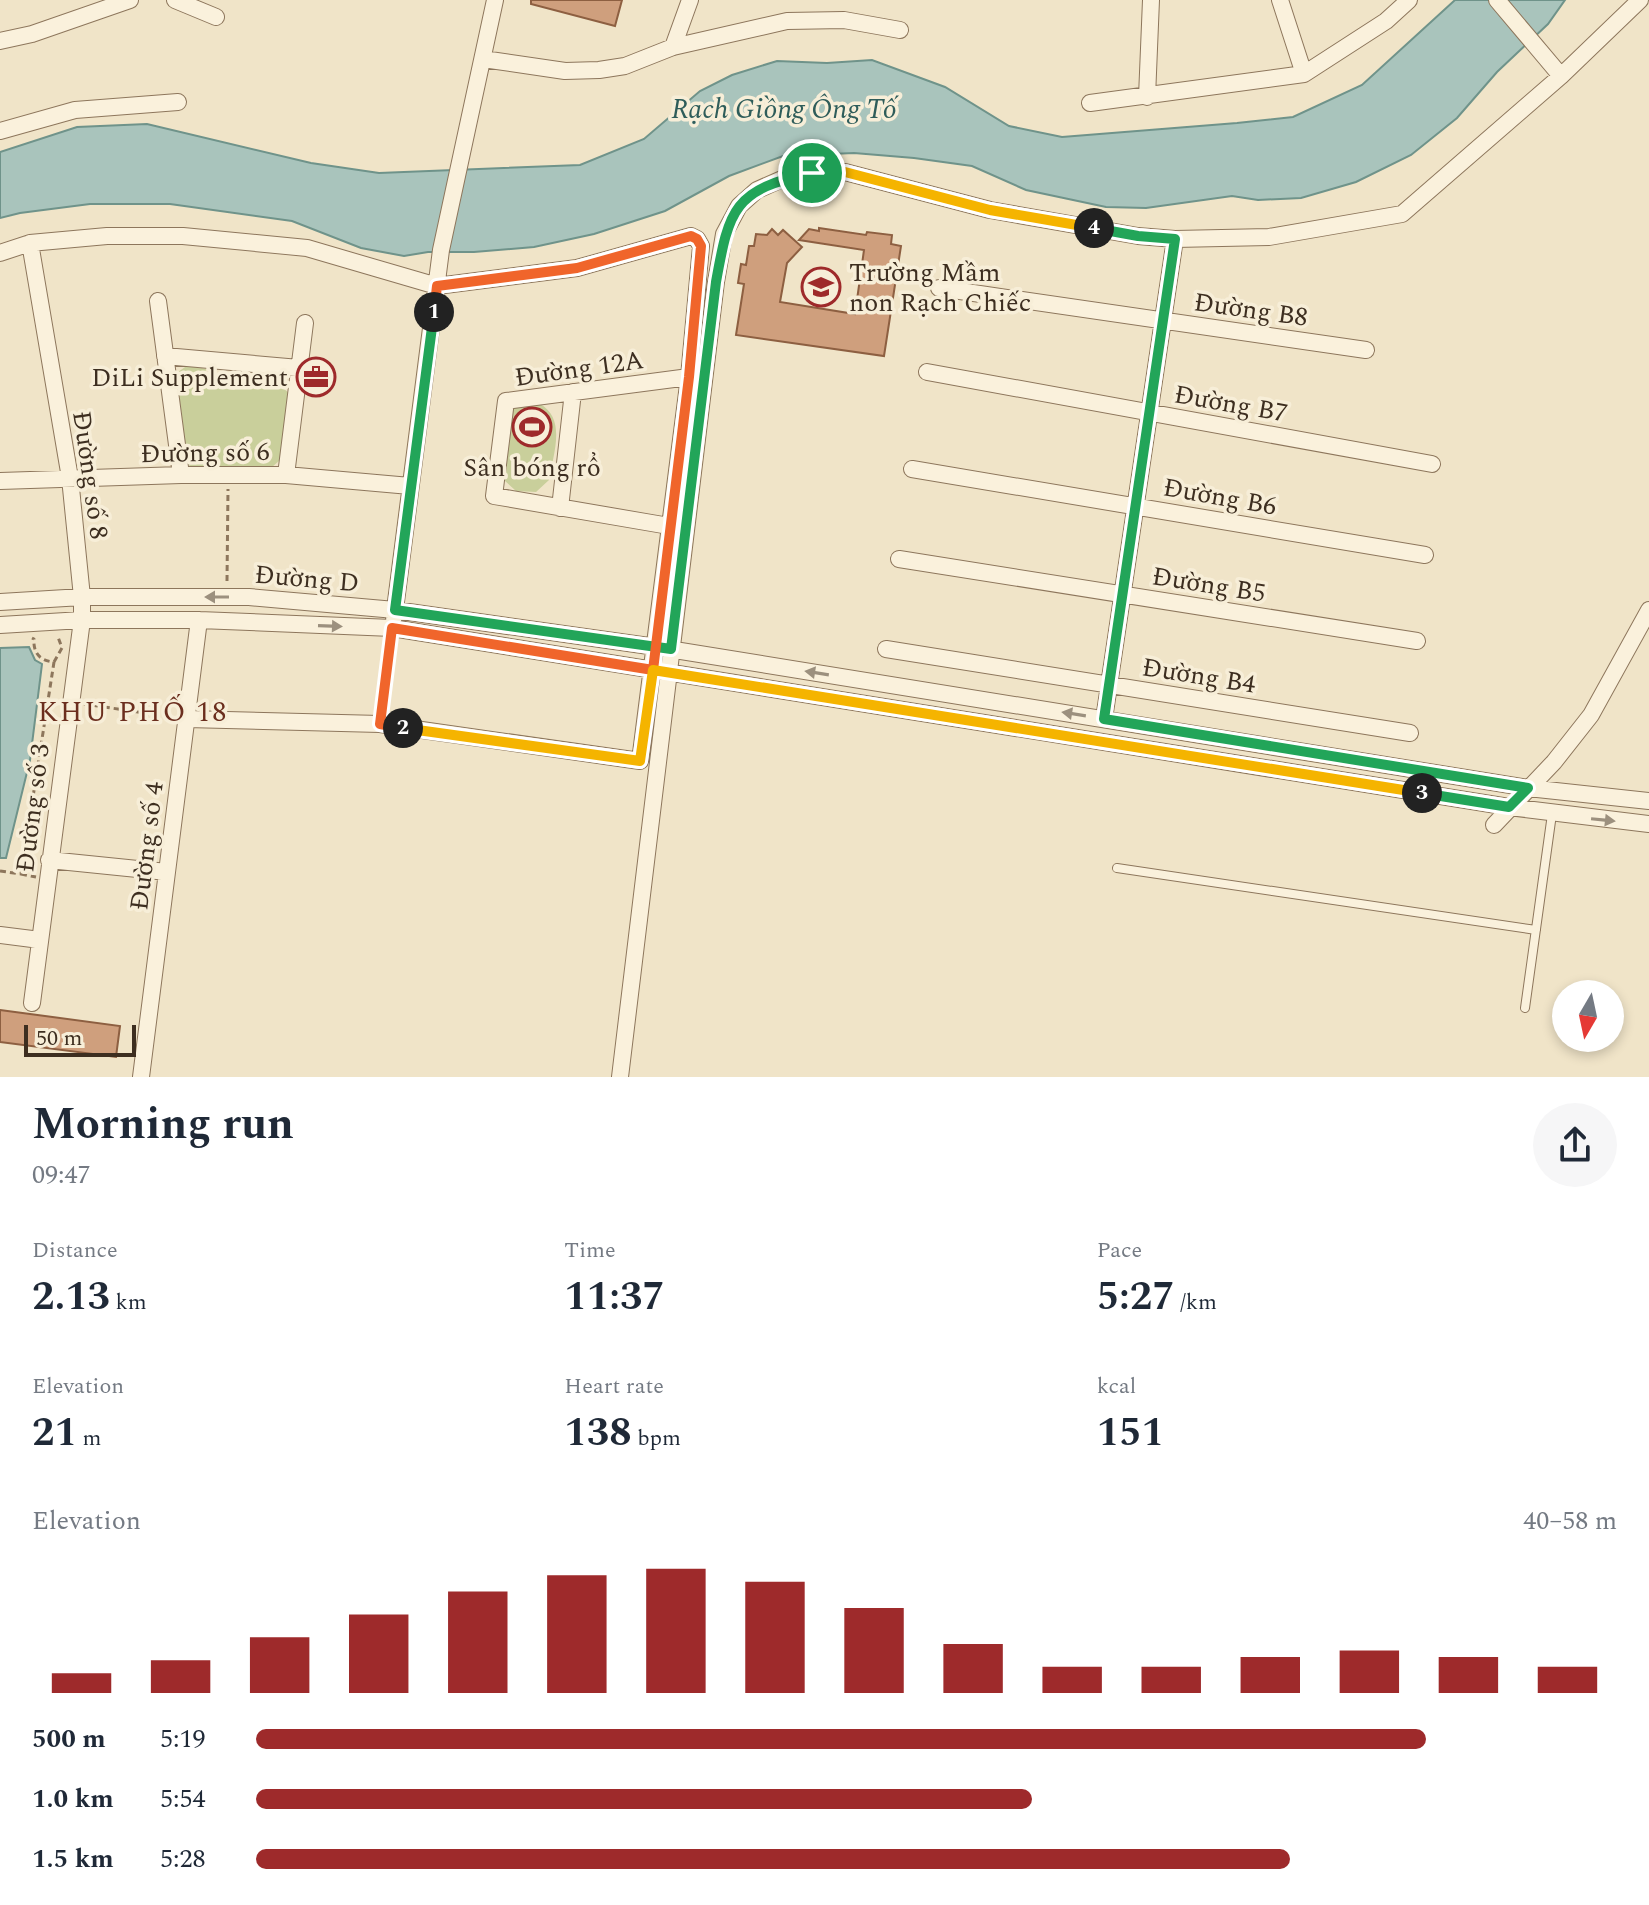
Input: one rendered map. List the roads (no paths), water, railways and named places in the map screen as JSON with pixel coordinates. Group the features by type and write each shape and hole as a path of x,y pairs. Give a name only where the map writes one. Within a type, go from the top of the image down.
{"street":[{"path":"0,41 32,34 130,0"},
{"path":"175,0 216,17"},
{"path":"392,628 441,250 495,0"},
{"path":"673,47 678,0"},
{"path":"673,47 690,0"},
{"path":"1147,97 1151,0"},
{"path":"1280,0 1304,74"},
{"path":"1090,103 1304,74 1386,21 1409,0"},
{"path":"1497,0 1561,76"},
{"path":"663,648 724,234 739,206 757,190 782,179 845,172 990,210 1138,236 1175,239 1269,237 1402,214 1561,76 1640,0"},
{"path":"483,59 565,71 599,70 651,58 673,47 787,21 844,20 900,30"},
{"path":"0,131 75,110 178,102"},
{"path":"0,253 30,243 107,236 183,236 307,248 437,286 577,268 691,236 697,239 702,253 669,526 661,671 620,1077"},
{"path":"1104,719 1175,239"},
{"name":"Đường số 8","path":"30,243 70,478 82,620"},
{"name":"Đường B8","path":"939,288 1366,350"},
{"path":"158,301 181,475"},
{"path":"286,475 305,323"},
{"path":"165,356 299,368"},
{"name":"Đường B7","path":"927,372 1432,464"},
{"name":"Đường 12A","path":"669,526 494,496 506,401 689,377"},
{"path":"560,508 573,392"},
{"name":"Đường B6","path":"912,469 1425,555"},
{"name":"Đường số 6","path":"0,481 286,475 410,486"},
{"name":"Đường B5","path":"899,559 1417,641"},
{"name":"Đường D","path":"0,602 82,597 226,597 395,610 663,648 1528,788 1649,801"},
{"path":"1494,825 1554,762 1591,715 1649,610"},
{"name":"Đường D","path":"0,625 82,620 199,620 392,628 1552,814 1649,824"},
{"name":"Đường số 3","path":"32,1003 82,620"},
{"name":"Đường số 4","path":"141,1077 199,620"},
{"name":"Đường B4","path":"886,649 1410,733"},
{"path":"187,719 380,724 640,761 661,671"},
{"path":"49,860 167,872"},
{"path":"0,935 40,940"}],"lane":[{"path":"1525,1008 1552,814"},
{"path":"1117,868 1536,930"}],"water":[{"name":"Rạch Giồng Ông Tố","path":"1455,0 1565,0 1548,24 1497,72 1457,118 1411,155 1356,182 1301,198 1258,200 1232,196 1146,208 1106,207 1026,190 972,166 854,153 783,156 729,176 665,211 594,234 534,247 474,252 428,252 404,256 361,248 292,221 170,204 90,204 0,218 0,152 77,127 147,124 311,163 379,173 580,165 644,139 700,91 732,75 777,61 827,63 872,60 945,87 1009,126 1062,137 1293,117 1362,85"},
{"path":"29,647 35,660 42,664 30,760 6,858 0,858 0,648"}],"place":[{"name":"Trường Mầm non Rạch Chiếc","path":"821,287"},
{"name":"DiLi Supplement","path":"316,377"},
{"name":"Sân bóng rổ","path":"532,427"}],"district":[{"name":"KHU PHỐ 18","path":"133,711"}]}
